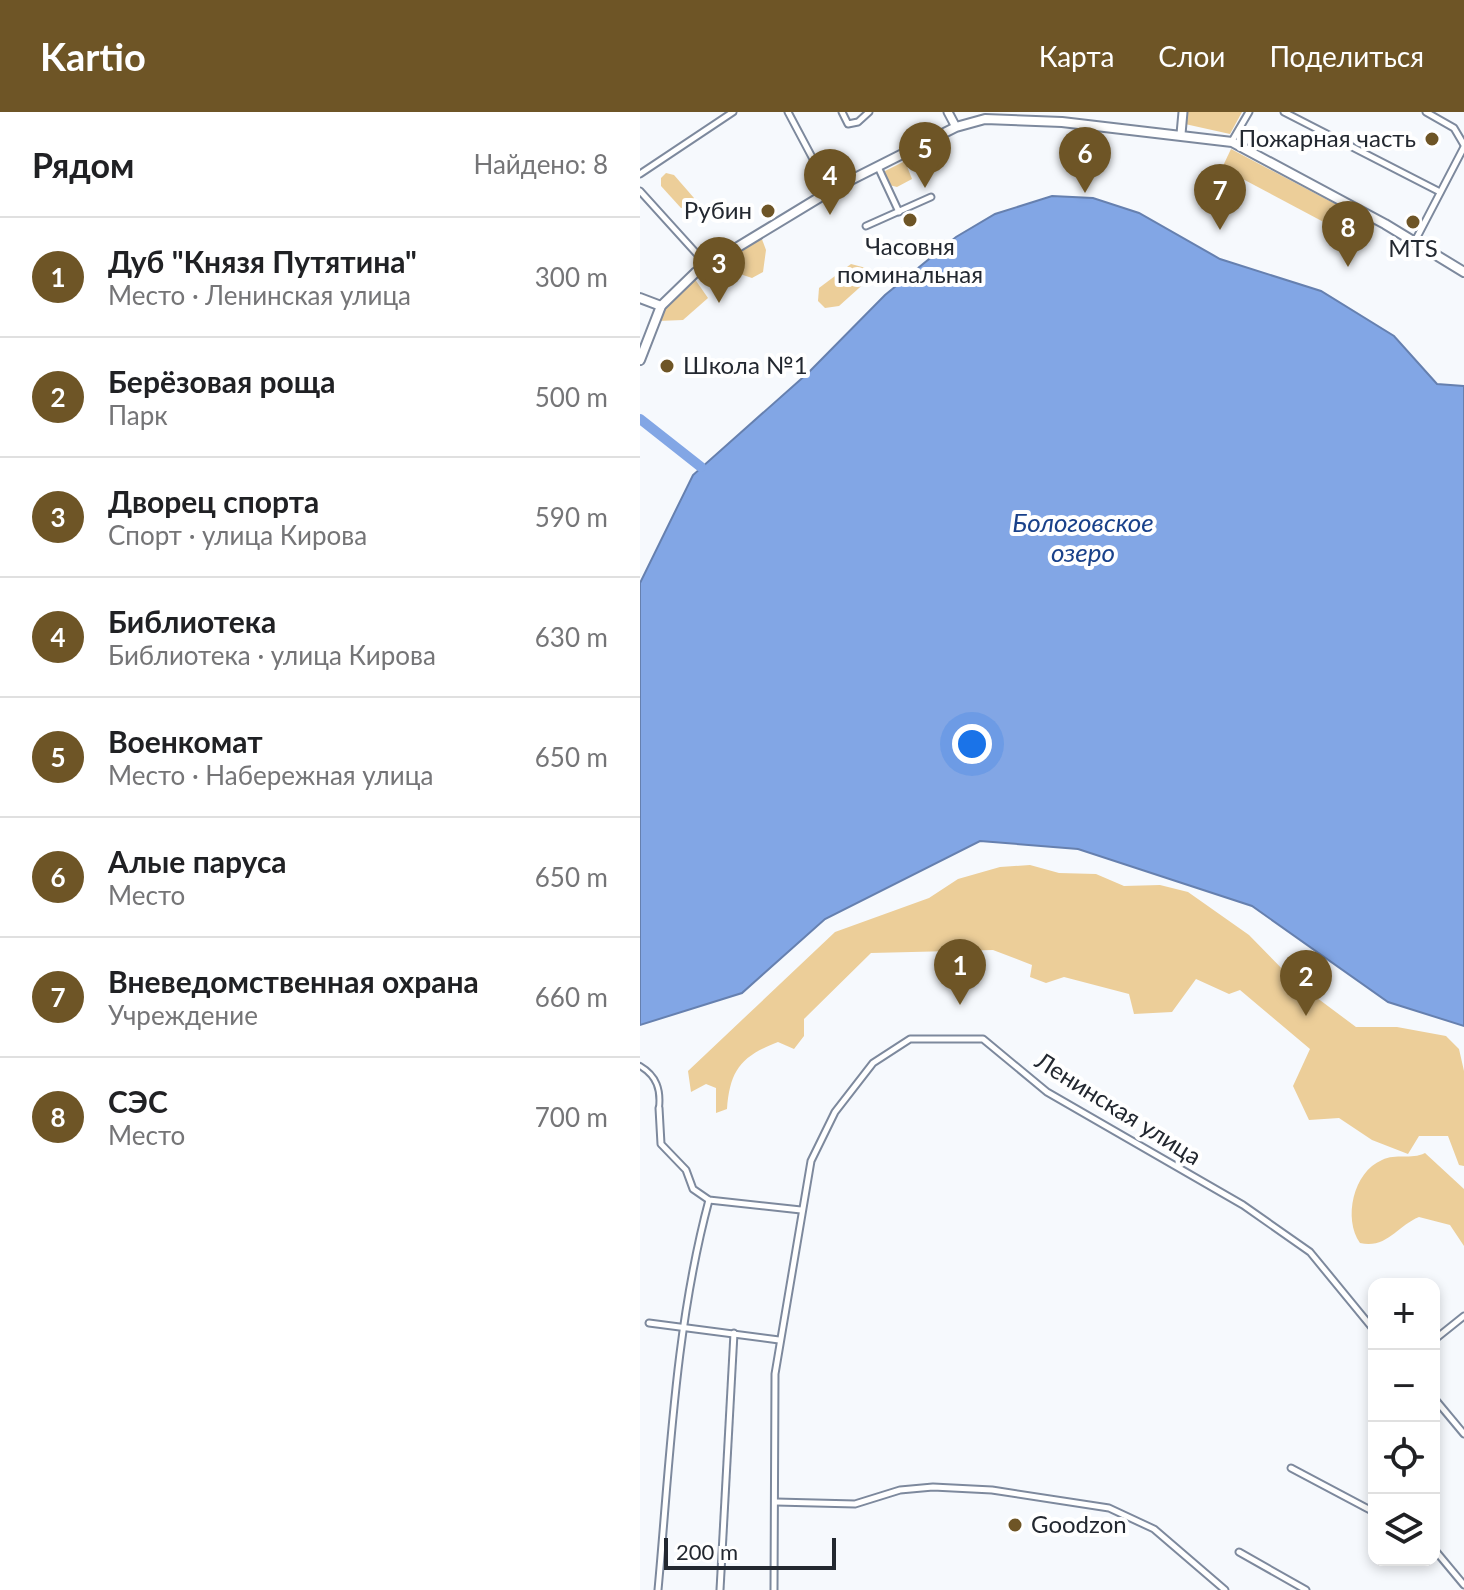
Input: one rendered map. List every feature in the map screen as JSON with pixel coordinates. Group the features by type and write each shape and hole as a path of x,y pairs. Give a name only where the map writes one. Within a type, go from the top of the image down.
{"main road":[{"path":"640,360 661,306 707,265 830,191 956,127 985,119 1017,118 1232,142 1415,241 1464,272"},
{"path":"640,298 661,306"}],"street":[{"path":"640,174 733,112"},
{"path":"788,112 830,191"},
{"path":"842,112 848,124 858,122 869,112"},
{"path":"948,112 956,127"},
{"path":"1181,134 1183,112"},
{"path":"1232,142 1249,112"},
{"path":"1284,112 1440,192"},
{"path":"1415,241 1464,146 1454,128 1426,112"},
{"path":"877,167 899,212"},
{"path":"640,191 707,265"},
{"path":"866,226 931,197"},
{"name":"Ленинская улица","path":"774,1590 775,1374 811,1161 835,1112 873,1063 910,1039 983,1039 1047,1092 1243,1205 1310,1252 1368,1323"},
{"path":"640,1066 649,1071 661,1090 661,1144 686,1170 693,1189 709,1200 801,1210"},
{"path":"658,1590 682,1328 694,1256 709,1200"},
{"path":"1440,1335 1464,1316"},
{"path":"649,1323 779,1340"},
{"path":"720,1590 734,1333"},
{"path":"1440,1405 1464,1434"},
{"path":"1291,1468 1368,1509"},
{"path":"776,1502 855,1504 900,1490 933,1487 992,1490 1109,1508 1154,1529 1225,1590"},
{"path":"1239,1552 1306,1590"},
{"path":"1440,1556 1464,1585"}],"shaded area":[{"path":"1187,112 1242,112 1230,134 1185,124"},
{"path":"1231,149 1375,225 1365,244 1222,168"},
{"path":"905,161 912,179 897,187 889,185 883,172"},
{"path":"666,173 674,175 694,198 692,207 681,208 661,186 661,178"},
{"path":"760,234 766,250 763,272 752,278 740,274 717,292 700,270"},
{"path":"851,264 866,268 868,280 839,306 825,308 818,301 819,288"},
{"path":"692,275 708,298 683,320 658,321 669,301"},
{"path":"1030,865 1059,873 1096,874 1124,886 1160,885 1188,892 1249,935 1293,980 1356,1027 1397,1027 1446,1036 1459,1049 1464,1071 1464,1166 1459,1165 1448,1136 1419,1136 1408,1154 1372,1140 1339,1118 1309,1120 1293,1086 1310,1049 1240,990 1229,994 1196,979 1172,1012 1134,1014 1129,994 1064,977 1046,983 1030,977 1032,965 993,950 871,953 804,1019 804,1036 794,1049 778,1042 746,1059 731,1084 727,1109 716,1113 716,1088 706,1084 691,1092 688,1071 835,932 929,898 958,879 1000,867"},
{"path":"1425,1153 1464,1189 1464,1246 1450,1225 1419,1217 1385,1240 1360,1243 1352,1222 1352,1209 1364,1175 1372,1166 1387,1158"}],"water":[{"name":"Бологовское озеро","path":"1052,196 1093,198 1139,213 1220,259 1321,291 1394,336 1437,384 1464,386 1464,1026 1388,1002 1252,906 1078,849 980,841 825,919 742,993 640,1025 640,583 693,475 809,372 885,295 956,237 995,214"}],"waterway":[{"path":"640,419 701,467"}],"place":[{"name":"Пожарная часть","path":"1432,139"},
{"name":"Военкомат","path":"925,188"},
{"name":"Алые паруса","path":"1085,193"},
{"name":"Рубин","path":"768,211"},
{"name":"Библиотека","path":"830,215"},
{"name":"Часовня поминальная","path":"910,220"},
{"name":"MTS","path":"1413,222"},
{"name":"Вневедомственная охрана","path":"1220,230"},
{"name":"СЭС","path":"1348,267"},
{"name":"Дворец спорта","path":"719,303"},
{"name":"Школа №1","path":"667,366"},
{"name":"Дуб \"Князя Путятина\"","path":"960,1005"},
{"name":"Берёзовая роща","path":"1306,1016"},
{"name":"Goodzon","path":"1015,1525"}]}
